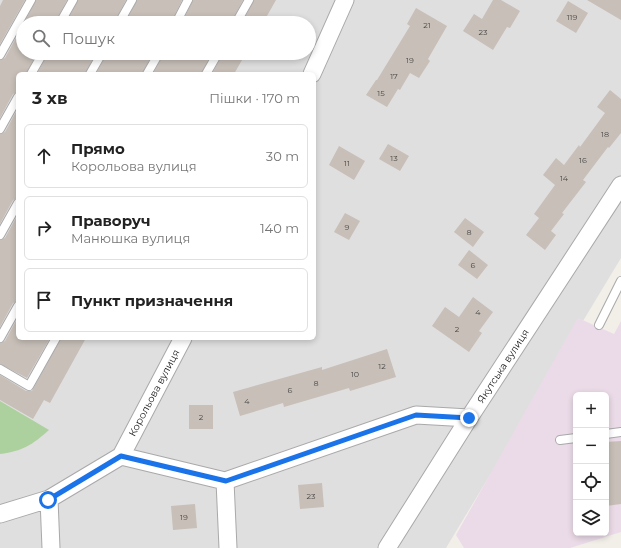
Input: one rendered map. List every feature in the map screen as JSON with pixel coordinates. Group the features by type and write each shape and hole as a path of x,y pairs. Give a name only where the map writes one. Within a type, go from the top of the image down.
{"street":[{"path":"313,72 345,0"},
{"name":"Якутська вулиця","path":"387,548 469,418 621,185"},
{"name":"Корольова вулиця","path":"121,456 182,340"},
{"path":"0,514 48,500 121,456 226,481 416,415 469,418"},
{"path":"226,481 228,548"},
{"path":"48,500 51,548"}],"lane":[{"path":"22,16 31,0"},
{"path":"64,16 73,0"},
{"path":"123,16 132,0"},
{"path":"180,16 188,0"},
{"path":"240,16 249,0"},
{"path":"0,55 16,27"},
{"path":"32,72 39,60"},
{"path":"91,72 98,60"},
{"path":"148,72 155,60"},
{"path":"207,72 214,60"},
{"path":"0,129 16,101"},
{"path":"0,235 16,207"},
{"path":"599,325 621,281"},
{"path":"0,338 16,310"},
{"path":"0,369 29,386 55,340"},
{"path":"609,434 621,432"},
{"path":"560,440 573,438"}],"shaded area":[{"path":"0,0 621,0 621,258 446,548 0,548"},
{"path":"578,318 614,334 621,321 621,532 609,536 609,392 573,392 573,536 608,536 570,548 464,548 456,535"}],"green space":[{"path":"0,401 49,430 37,440 21,449 0,454"}],"building":[{"path":"3,0 25,0 0,44 0,6"},
{"path":"36,0 67,0 59,16 28,16"},
{"path":"78,0 126,0 118,16 70,16"},
{"path":"137,0 182,0 174,16 129,16"},
{"path":"193,0 243,0 235,16 185,16"},
{"path":"254,0 276,0 267,16 246,16"},
{"path":"493,0 501,0 520,11 510,28 507,27 493,50 463,31 474,14 482,19"},
{"path":"587,0 621,0 621,20"},
{"path":"568,1 588,13 576,33 556,21"},
{"path":"416,8 447,26 428,59 430,61 419,78 410,73 400,90 398,89 387,107 366,95 377,80 410,26 407,24"},
{"path":"16,38 16,60 33,60 27,72 16,72 16,93 13,94 0,118 0,60 5,58"},
{"path":"44,60 92,60 86,72 38,72"},
{"path":"103,60 149,60 143,72 97,72"},
{"path":"160,60 208,60 202,72 154,72"},
{"path":"219,60 242,60 235,72 213,72"},
{"path":"610,90 621,99 621,133 609,148 608,147 583,180 586,182 562,213 564,214 551,231 556,235 545,250 526,235 539,218 534,214 555,185 543,175 556,158 564,165 579,145 580,147 605,113 597,107"},
{"path":"16,112 16,199 13,200 0,224 0,134 5,132"},
{"path":"388,144 409,156 400,171 379,159"},
{"path":"339,146 365,161 354,180 329,165"},
{"path":"345,213 360,221 349,240 334,232"},
{"path":"16,218 16,302 13,303 0,327 0,240 5,238"},
{"path":"465,218 484,232 473,247 454,232"},
{"path":"469,250 488,265 477,279 458,265"},
{"path":"473,297 493,312 479,331 482,333 469,352 432,326 445,307 459,317"},
{"path":"16,321 16,340 49,340 27,378 0,364 0,343 5,341"},
{"path":"60,340 85,340 50,403 44,400 33,419 0,400 0,375 26,391 32,391"},
{"path":"387,349 396,377 350,391 349,388 284,407 283,403 240,416 233,392 322,367 322,370"},
{"path":"189,405 213,405 213,429 189,429"},
{"path":"621,441 621,504 609,506 609,464 609,442"},
{"path":"322,483 324,507 300,509 298,485"},
{"path":"195,504 197,528 173,530 171,506"}],"route":[{"path":"48,500 121,456 226,481 416,415 469,418"}]}
